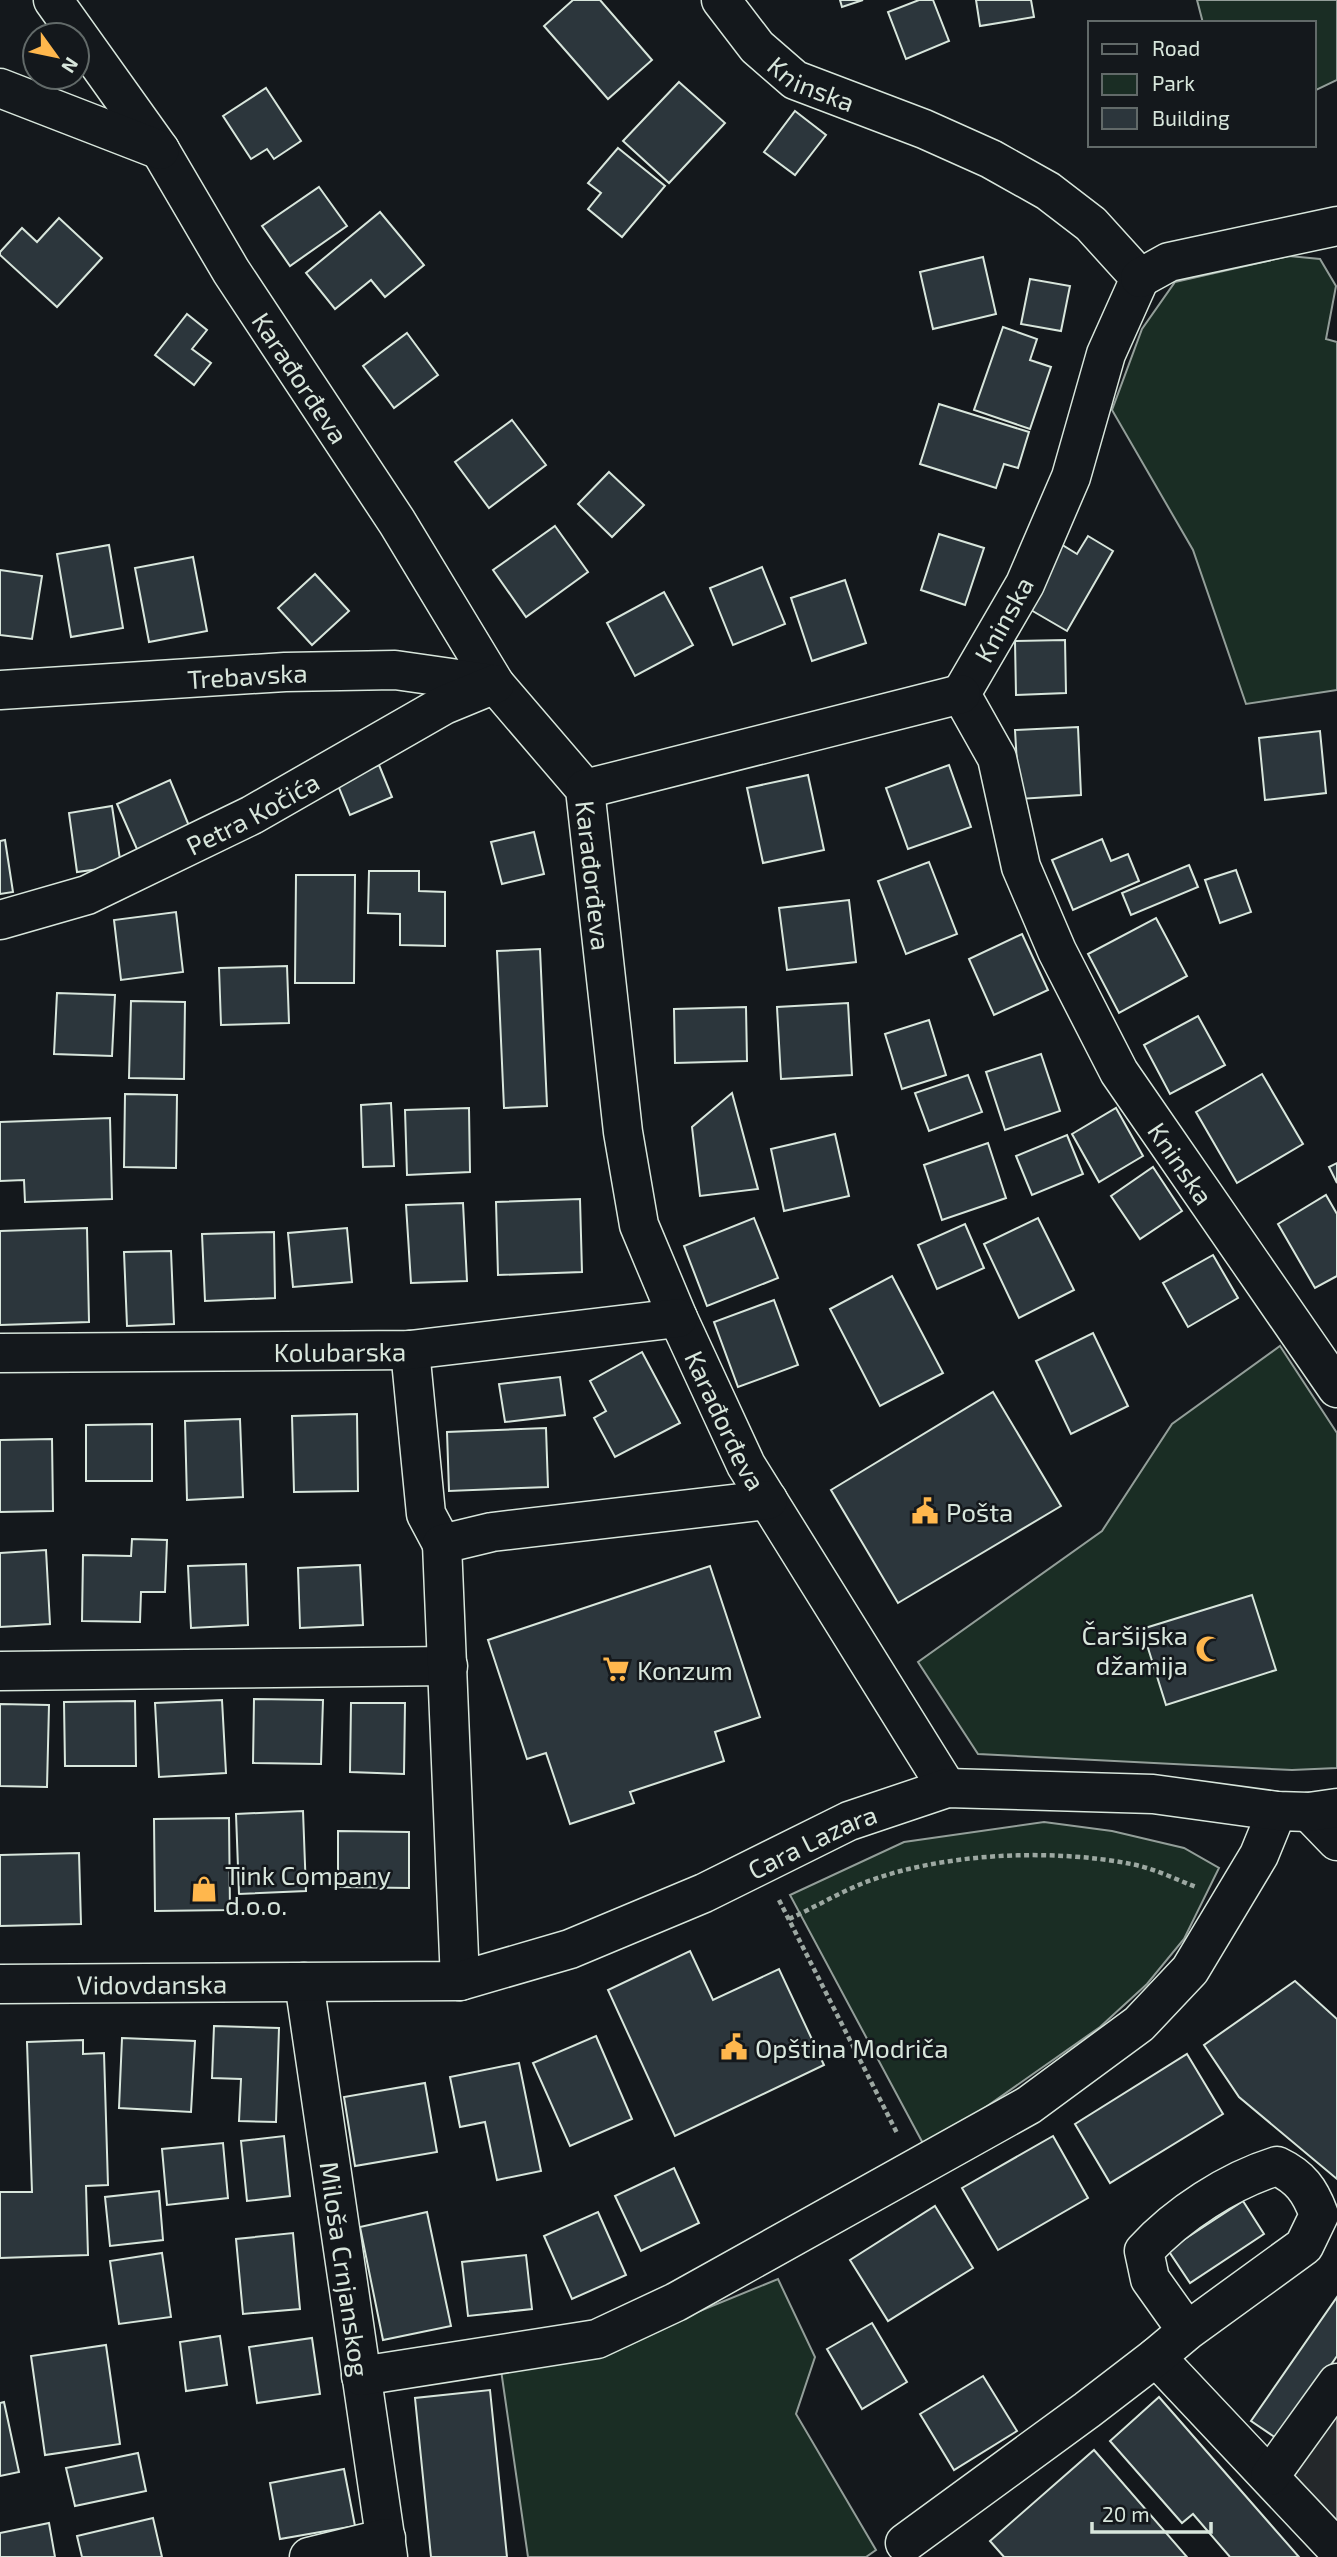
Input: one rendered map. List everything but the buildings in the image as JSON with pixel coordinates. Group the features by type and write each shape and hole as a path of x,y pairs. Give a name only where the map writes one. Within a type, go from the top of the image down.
{"street":[{"name":"Karađorđeva","path":"53,0 160,150 231,271 397,522 495,684 585,789 623,1132 639,1225 678,1318 746,1465 947,1788"},
{"name":"Kninska","path":"721,0 757,47 795,80 935,134 991,159 1048,191 1091,224 1140,278 1106,354 1066,489 1025,584 961,694 997,758 1021,867 1057,951 1119,1072 1337,1388"},
{"path":"0,88 160,150"},
{"path":"1140,278 1169,262 1337,226"},
{"name":"Trebavska","path":"0,690 285,672 395,670 495,684"},
{"name":"Petra Kočića","path":"0,920 87,895 252,815 443,705 495,684"},
{"path":"585,789 961,694"},
{"name":"Kolubarska","path":"0,1353 410,1350 678,1318"},
{"path":"410,1350 426,1514 442,1544 460,1981"},
{"path":"442,1544 492,1532 768,1500"},
{"path":"0,1671 448,1666"},
{"name":"Cara Lazara","path":"304,1982 460,1981 570,1949 704,1894 849,1821 947,1788 1153,1794 1308,1810"},
{"path":"361,2376 597,2339 676,2302 1029,2105 1139,2024 1191,1970 1259,1855 1308,1810 1337,1841"},
{"name":"Vidovdanska","path":"0,1984 304,1982"},
{"name":"Miloša Crnjanskog","path":"304,1982 387,2548"},
{"path":"903,2552 1186,2331 1304,2246 1319,2215 1313,2198 1295,2175 1277,2166 1257,2172 1209,2199 1161,2232 1144,2251 1150,2279 1186,2331"},
{"path":"1156,2357 1336,2544"},
{"path":"1269,2476 1337,2383"},
{"path":"309,2557 387,2548"}],"path":[{"path":"789,1919 862,1884 911,1868 972,1858 1052,1856 1132,1864 1233,1900"},
{"path":"760,1866 915,2169"}],"green space":[{"path":"1197,0 1337,0 1337,80 1316,90 1316,21 1202,21"},
{"path":"1289,256 1320,259 1336,286 1326,339 1337,342 1337,690 1246,704 1193,550 1112,410 1142,329 1175,282"},
{"path":"1280,1346 1337,1433 1337,1768 1292,1770 978,1754 918,1662 1102,1531 1172,1424"},
{"path":"1044,1822 1112,1831 1184,1848 1219,1868 1184,1939 1147,1984 1100,2027 926,2149 790,1895 904,1842"},
{"path":"778,2279 815,2357 796,2414 876,2550 866,2557 528,2557 501,2370 590,2356"}],"shaded area":[{"path":"1337,2394 1337,2534 1281,2473"}],"place":[{"name":"Pošta","path":"925,1511"},
{"name":"Čaršijska džamija","path":"1209,1649"},
{"name":"Konzum","path":"616,1669"},
{"name":"Tink Company d.o.o.","path":"204,1889"},
{"name":"Opština Modriča","path":"734,2047"}]}
